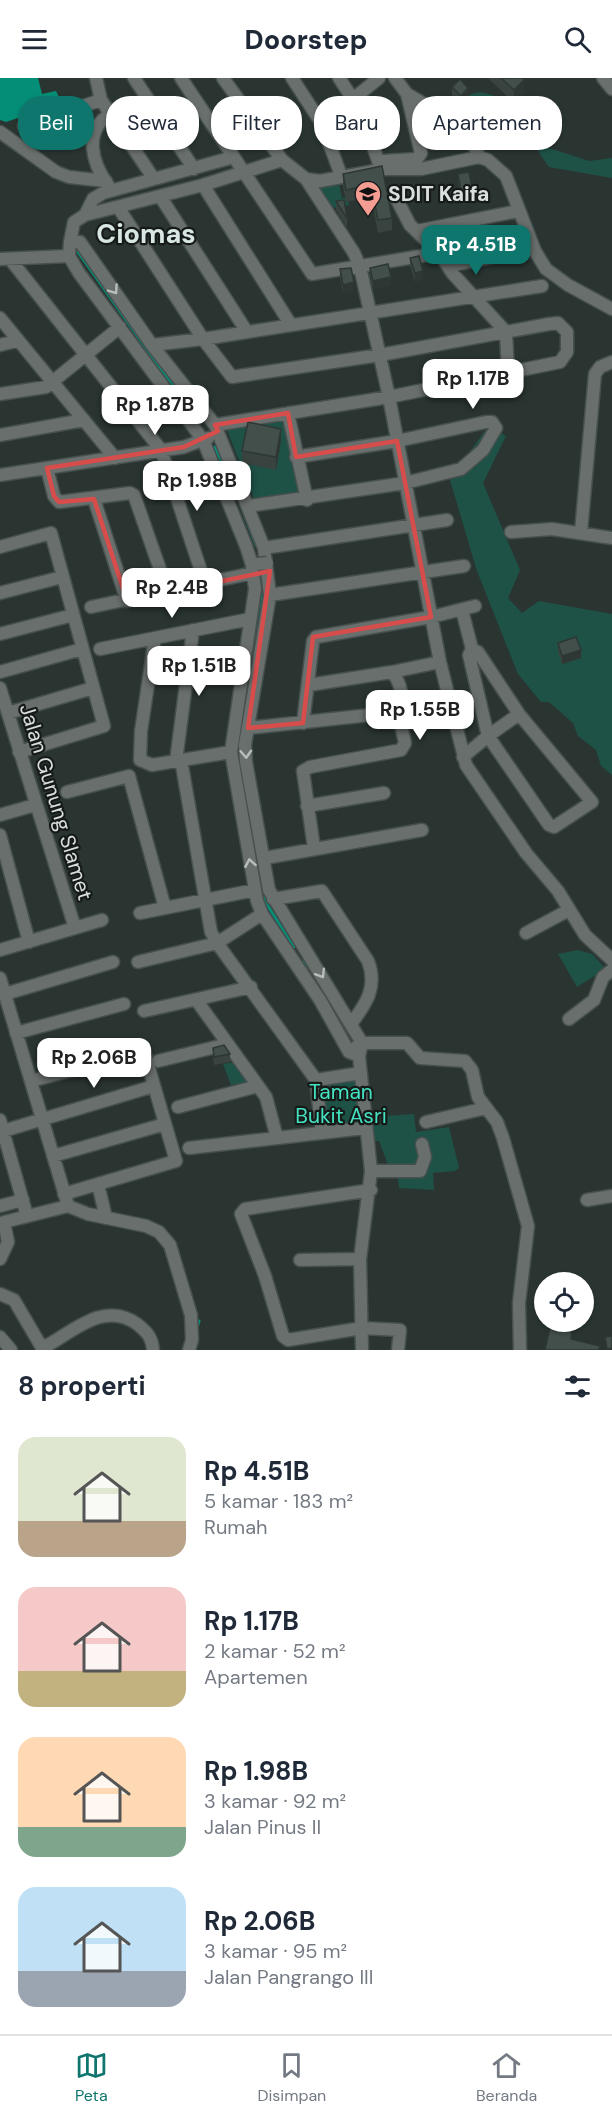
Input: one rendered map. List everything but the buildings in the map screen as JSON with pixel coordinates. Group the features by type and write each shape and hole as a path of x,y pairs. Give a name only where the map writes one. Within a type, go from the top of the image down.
{"street":[{"path":"96,78 101,99 106,107"},
{"path":"134,78 194,169"},
{"path":"181,78 312,274 440,253"},
{"path":"223,78 282,160 310,179 320,181 385,169 421,170 479,157 488,160 501,170 510,184 518,211 539,260 546,269 568,285 612,309"},
{"path":"292,78 314,112"},
{"path":"339,78 352,96"},
{"path":"356,96 378,78"},
{"path":"395,78 407,94 459,129 472,142 479,157"},
{"path":"603,78 612,89"},
{"path":"310,179 319,174 378,161 417,159 421,156 407,94"},
{"path":"94,101 101,99"},
{"path":"106,117 101,121 94,135 92,152 109,186"},
{"path":"0,132 56,172 109,186 154,179 234,157"},
{"path":"134,150 154,179"},
{"path":"332,150 339,170"},
{"path":"374,150 378,161"},
{"path":"282,160 203,185 85,215 74,222 69,256 120,327 211,434 260,562 270,595 248,728 246,762 269,890 320,1000 354,1054 361,1073 371,1171 371,1190 360,1259 362,1350"},
{"path":"310,179 360,267 380,355 432,617 434,663 463,757 501,817 558,891 590,942 612,960"},
{"path":"203,185 291,325"},
{"path":"85,215 97,195 109,186"},
{"path":"394,194 410,225 440,253 506,332 508,373"},
{"path":"160,196 247,332"},
{"path":"0,475 190,446 211,434 288,413 388,398 560,362 567,352 567,332 558,323 380,355 232,377 203,339 118,207"},
{"path":"417,231 518,211"},
{"path":"70,242 80,242 152,345 211,434 249,506 260,562 231,752 255,890 262,914 298,953 351,1024 362,1043"},
{"path":"449,266 516,252"},
{"path":"5,259 69,256"},
{"path":"5,259 161,450 205,583"},
{"path":"152,345 542,286"},
{"path":"0,318 116,458"},
{"path":"0,394 42,388 52,383 120,327"},
{"path":"0,345 17,341"},
{"path":"581,532 595,374 600,367 612,362"},
{"path":"288,413 307,500"},
{"path":"0,435 84,420"},
{"path":"249,506 307,500 405,483 461,469 483,450 496,428 492,422 486,422 397,441 296,457"},
{"path":"47,468 52,491 59,502 130,493 134,495 168,592"},
{"path":"94,499 127,601"},
{"path":"91,607 205,583 260,562 414,525 447,520"},
{"path":"511,532 535,529 581,532 612,538"},
{"path":"0,547 51,533 104,726 19,752"},
{"path":"270,595 464,566"},
{"path":"0,593 62,577"},
{"path":"303,723 313,641 316,637 432,617 475,606"},
{"path":"462,610 472,649 469,656 488,736 549,825 559,825 590,805 591,798 519,714 478,652 472,649"},
{"path":"0,634 73,615"},
{"path":"100,649 250,619"},
{"path":"193,630 178,760 207,899 211,932 316,1080 322,1133"},
{"path":"155,638 139,756 145,765 231,752"},
{"path":"0,672 82,649"},
{"path":"309,685 434,663"},
{"path":"314,849 303,771 305,768 400,750 405,743 398,712 402,706 401,689 392,672"},
{"name":"Jalan Gunung Slamet","path":"0,688 75,928"},
{"path":"8,713 93,688"},
{"path":"248,728 398,712"},
{"path":"463,757 519,714"},
{"path":"67,792 129,776 165,908"},
{"path":"307,806 384,793"},
{"path":"0,815 35,805"},
{"path":"265,858 422,830"},
{"path":"0,835 29,942"},
{"path":"140,913 255,890"},
{"path":"273,899 322,891 368,961 372,974 371,993 351,1024"},
{"path":"526,933 569,910"},
{"path":"138,962 217,943 262,914"},
{"path":"0,950 102,920"},
{"path":"5,994 113,962"},
{"path":"569,1019 594,1000 603,977 612,970"},
{"path":"0,978 66,1200 106,1218 146,1226 159,1232 170,1245 191,1315 192,1340 189,1350"},
{"path":"144,1011 197,1001 251,987"},
{"path":"197,1001 266,1097 277,1138"},
{"path":"16,1034 124,1004"},
{"path":"354,1054 362,1043"},
{"path":"362,1043 407,1043 423,1059 465,1061 472,1070 478,1097 503,1138 528,1226 520,1286 517,1333 520,1350"},
{"path":"158,1060 228,1044"},
{"path":"4,1222 27,1216 98,1184 176,1161 144,1051 31,1081"},
{"path":"316,1080 361,1073"},
{"path":"27,1216 23,1200 6,1161 2,1126 43,1120 154,1086"},
{"path":"178,1107 258,1086"},
{"path":"426,1122 486,1108"},
{"path":"53,1156 165,1124"},
{"path":"189,1148 365,1128"},
{"path":"371,1171 420,1171 425,1157 422,1144"},
{"path":"98,1184 106,1218"},
{"path":"371,1190 245,1209 241,1214 283,1336 288,1340 362,1328 400,1330 398,1350"},
{"path":"587,1200 612,1196"},
{"path":"0,1259 4,1243 4,1222 0,1207 23,1200"},
{"path":"300,1260 360,1259"},
{"path":"0,1294 14,1300 32,1347 48,1345 95,1318 110,1315 130,1319 147,1332 153,1350"},
{"path":"0,1336 11,1350"}],"highlighted area":[{"path":"288,413 296,457 397,441 431,617 313,637 303,723 248,728 270,571 127,601 94,499 59,502 54,496 47,468 184,447 218,431 215,425"}],"green space":[{"path":"480,92 495,96 468,96"},
{"path":"537,150 555,150 589,161 612,158 612,178 549,167"},
{"path":"309,182 339,184 342,198 348,197 349,205 327,209"},
{"path":"285,419 303,497 256,504 227,430"},
{"path":"489,425 506,436 483,483 520,570 508,598 522,613 539,601 612,614 612,775 601,766 596,750 578,736 573,723 549,702 541,702 518,674 477,571 450,480"},
{"path":"578,950 592,954 606,969 577,987 558,954"},
{"path":"236,1062 248,1082 231,1085 223,1064"},
{"name":"Taman Bukit Asri","path":"361,1073 365,1128 322,1133 316,1080"},
{"path":"414,1114 416,1132 449,1127 459,1168 455,1171 433,1173 434,1190 399,1188 397,1172 390,1170 379,1141 374,1141 371,1126 385,1123 385,1116"}],"shaded area":[{"path":"0,78 38,78 42,94 56,91 58,96 18,96 18,118 6,122 0,120"}],"waterway":[{"path":"78,252 160,368 196,413"},
{"path":"215,447 232,485"},
{"path":"243,511 256,545"},
{"path":"257,640 264,587"},
{"path":"252,827 256,852"},
{"path":"258,866 266,903 294,947"},
{"path":"303,962 346,1028"},
{"path":"196,1331 199,1321"}],"place":[{"name":"SDIT Kaifa","path":"368,217"}],"district":[{"name":"Ciomas","path":"146,234"}]}
